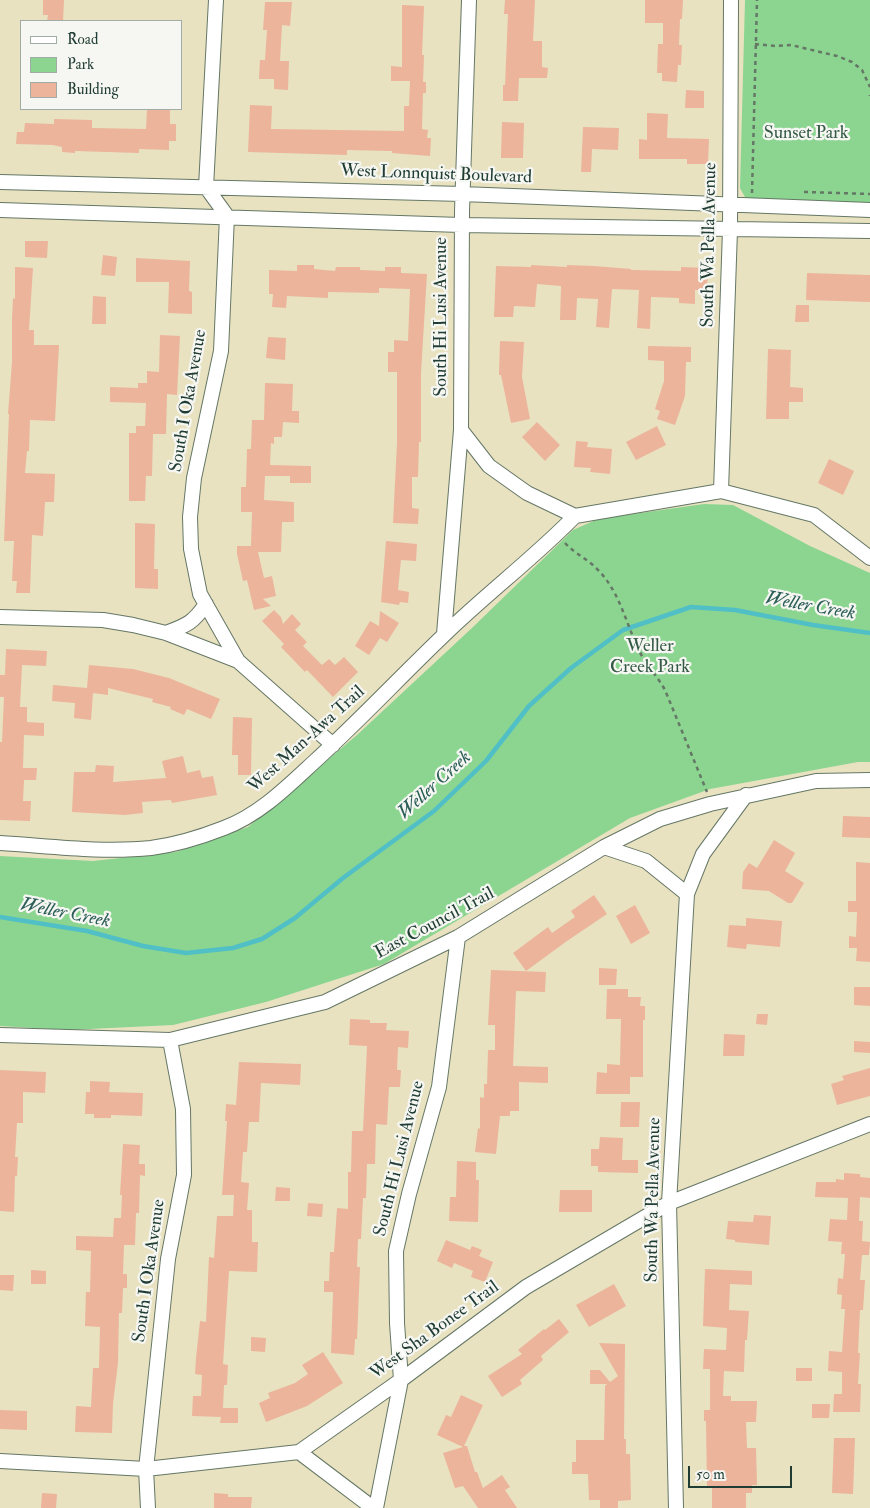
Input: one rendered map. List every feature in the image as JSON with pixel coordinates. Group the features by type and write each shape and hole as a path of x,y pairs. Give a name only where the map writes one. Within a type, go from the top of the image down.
{"street":[{"path":"216,0 206,187 227,216"},
{"name":"South Hi Lusi Avenue","path":"444,634 461,430 461,224 469,0"},
{"name":"South Wa Pella Avenue","path":"721,491 730,230 731,0"},
{"name":"West Lonnquist Boulevard","path":"0,182 462,194 870,210"},
{"path":"0,210 461,224 870,231"},
{"name":"South I Oka Avenue","path":"227,216 221,351 194,478 190,517 191,549 200,594 238,661"},
{"path":"461,430 490,466 527,493 575,516 721,491 814,515 870,558"},
{"name":"West Man-Awa Trail","path":"0,843 108,850 153,848 224,828 251,815 286,788 333,745 444,634 575,516"},
{"path":"166,633 184,626 196,618 206,604"},
{"path":"0,617 103,620 166,633 238,661 333,745"},
{"name":"East Council Trail","path":"0,1035 170,1040 324,1002 458,937 604,847 660,819 746,795 816,782 870,780"},
{"name":"South Wa Pella Avenue","path":"676,1508 669,1203 687,894 702,854 746,795"},
{"path":"604,847 646,861 687,894"},
{"name":"South Hi Lusi Avenue","path":"375,1508 401,1380 397,1323 396,1251 409,1194 439,1087 458,937"},
{"name":"South I Oka Avenue","path":"148,1508 146,1469 168,1260 184,1175 184,1109 170,1040"},
{"name":"West Sha Bonee Trail","path":"0,1461 146,1469 299,1452 401,1380 526,1287 669,1203 870,1124"},
{"path":"299,1452 375,1508"}],"path":[{"path":"751,200 757,0"},
{"path":"755,44 791,45 837,56 852,62 862,70 870,87"},
{"path":"747,191 752,191"},
{"path":"801,192 870,194"},
{"path":"557,534 574,553 587,560 598,570 614,593 640,652 665,690 705,785 710,804"}],"green space":[{"name":"Sunset Park","path":"745,0 870,0 870,204 746,199 740,188"},
{"name":"Weller Creek Park","path":"704,504 733,505 810,546 870,573 870,762 858,762 710,789 630,818 384,964 266,1002 173,1025 68,1030 0,1026 0,856 93,861 176,852 248,827 357,735 473,627 573,530 598,519"}],"building":[{"path":"43,0 64,0 63,20 47,20 48,15 43,15"},
{"path":"505,0 535,0 533,41 542,41 542,67 548,68 547,78 519,78 518,101 503,101 508,14 504,14"},
{"path":"645,0 683,0 679,45 682,45 681,65 678,65 677,82 662,81 662,73 657,73 658,44 663,44 663,23 645,23"},
{"path":"265,2 292,2 290,26 282,25 280,61 289,61 288,90 274,89 274,79 259,79 260,60 265,60 267,30 263,30"},
{"path":"402,5 424,6 422,55 424,55 423,82 426,82 426,93 423,93 422,129 428,130 427,138 431,138 430,156 392,153 392,151 347,150 347,155 248,152 250,105 272,106 271,129 404,131 404,106 409,106 410,81 391,81 391,66 402,67"},
{"path":"686,90 704,91 704,108 685,108"},
{"path":"147,110 170,110 170,124 176,124 176,141 169,141 169,150 139,149 139,153 75,151 75,153 62,152 62,147 53,145 16,144 17,132 24,132 25,123 54,124 54,119 92,120 92,128 146,129"},
{"path":"647,113 668,114 667,138 709,139 708,164 687,164 687,159 639,159 639,139 647,140"},
{"path":"502,122 524,123 523,158 501,158"},
{"path":"583,127 619,128 618,150 592,149 591,172 581,172"},
{"path":"25,241 48,241 47,258 25,257"},
{"path":"103,255 117,257 115,276 101,275"},
{"path":"136,258 190,261 189,291 192,292 192,314 168,313 169,282 136,282"},
{"path":"297,265 314,265 314,269 335,271 336,267 360,267 360,270 385,271 385,267 401,267 401,273 427,274 421,373 421,442 419,442 418,477 412,477 412,508 419,509 418,524 393,523 397,443 397,372 388,372 388,352 394,352 394,340 408,341 410,289 379,288 379,293 328,292 328,298 287,296 286,308 272,307 273,294 269,294 269,270 297,271"},
{"path":"531,265 594,266 631,270 681,271 681,267 708,268 707,291 695,290 695,304 679,303 679,298 651,297 650,329 637,328 639,290 612,289 609,328 596,327 598,299 577,298 576,320 560,320 561,286 537,284 535,307 514,306 513,317 494,317 496,266 531,267"},
{"path":"15,267 33,268 29,330 34,330 34,345 59,345 55,421 30,420 29,451 27,451 25,473 55,474 54,502 45,502 43,536 32,535 30,593 16,593 17,581 12,581 14,541 4,541"},
{"path":"807,273 870,275 870,302 806,300"},
{"path":"93,296 106,297 106,324 92,324"},
{"path":"796,305 809,305 809,322 795,322"},
{"path":"160,335 180,336 177,395 167,394 166,434 153,434 152,476 146,476 145,501 129,501 129,433 136,433 136,426 145,426 146,403 110,402 110,387 138,388 138,383 147,383 147,371 159,372"},
{"path":"268,337 286,338 285,360 266,358"},
{"path":"500,341 524,342 522,377 530,419 511,423 501,375 499,375"},
{"path":"648,346 691,347 691,362 686,362 685,396 675,425 657,419 660,411 655,409 664,381 664,361 648,360"},
{"path":"768,349 791,350 790,387 803,388 803,402 789,402 789,419 766,419"},
{"path":"265,383 293,384 292,411 299,411 299,423 283,422 282,437 274,437 274,444 271,443 270,465 311,466 311,483 290,483 290,476 265,476 264,500 294,502 294,522 282,522 281,552 258,552 264,578 272,576 276,596 263,599 271,606 254,610 247,580 243,581 237,546 251,546 252,512 241,512 241,487 246,487 247,449 251,449 252,420 264,420"},
{"path":"537,422 560,445 545,461 522,437"},
{"path":"657,426 666,445 636,460 626,442"},
{"path":"576,441 588,442 587,447 612,449 610,474 590,472 591,468 574,467"},
{"path":"829,459 854,471 843,495 818,483"},
{"path":"135,523 155,524 154,569 158,569 158,589 135,588"},
{"path":"386,541 417,544 416,561 401,560 398,590 409,592 408,603 400,602 399,605 381,602"},
{"path":"274,610 281,617 283,624 292,614 301,624 295,630 307,642 303,646 322,665 329,659 335,665 344,657 358,672 333,697 281,647 284,644 262,621"},
{"path":"380,611 399,623 387,642 380,638 369,655 355,646 370,621 379,626"},
{"path":"6,649 47,651 46,666 22,665 20,707 27,707 27,722 44,723 44,736 24,735 23,768 37,768 36,780 24,780 23,801 31,801 30,821 0,820 0,742 2,742 4,697 0,697 0,675 5,675"},
{"path":"89,665 133,669 169,678 220,699 211,719 187,709 184,715 170,709 171,707 152,702 153,699 108,688 108,695 93,693 91,720 74,718 75,703 52,701 53,685 87,688"},
{"path":"233,717 252,718 251,775 238,775 238,755 232,755"},
{"path":"183,756 187,773 200,770 202,778 213,776 217,795 172,803 171,800 142,802 143,813 125,815 72,812 74,772 95,772 96,765 114,766 113,782 166,778 162,761"},
{"path":"843,816 870,817 870,838 842,837"},
{"path":"774,840 795,853 785,871 804,883 792,903 788,903 769,891 742,889 743,872 749,863 757,868"},
{"path":"856,862 870,863 870,962 856,961 857,948 849,948 849,936 856,937 857,912 848,912 848,901 856,901"},
{"path":"594,895 607,914 526,971 513,953 548,927 552,933 575,917 571,911"},
{"path":"635,905 650,933 631,944 616,916"},
{"path":"746,918 782,921 780,947 747,944 746,949 727,947 729,925 746,926"},
{"path":"599,968 617,969 616,985 599,985"},
{"path":"491,970 546,972 545,992 516,991 513,1066 548,1067 548,1083 519,1082 519,1111 510,1111 510,1116 500,1116 496,1154 475,1152 478,1128 480,1129 480,1097 484,1098 484,1084 487,1084 488,1050 495,1050 495,1025 488,1025"},
{"path":"854,987 870,987 870,1006 854,1005"},
{"path":"607,989 628,989 628,997 641,997 640,1006 645,1006 645,1020 643,1020 643,1077 630,1077 630,1094 596,1094 597,1072 607,1073 607,1064 620,1065 621,1019 606,1019"},
{"path":"757,1014 768,1014 767,1025 756,1024"},
{"path":"350,1019 370,1020 370,1023 387,1023 386,1030 409,1031 408,1048 398,1047 397,1070 401,1070 400,1087 389,1087 387,1125 376,1124 375,1164 367,1164 366,1198 363,1198 361,1239 358,1239 357,1267 360,1267 357,1339 355,1339 354,1355 331,1353 333,1292 324,1292 324,1281 329,1281 330,1252 334,1252 337,1208 348,1209 348,1172 351,1172 352,1131 363,1131 367,1046 349,1045"},
{"path":"724,1034 745,1035 744,1056 723,1056"},
{"path":"854,1041 870,1042 870,1053 854,1052"},
{"path":"239,1062 301,1064 300,1085 261,1083 259,1122 249,1122 247,1152 243,1152 241,1182 249,1183 247,1210 252,1210 252,1242 258,1242 257,1272 229,1271 223,1364 228,1365 227,1385 224,1385 223,1408 238,1408 238,1423 220,1423 221,1417 192,1416 193,1396 201,1396 202,1375 195,1374 196,1358 200,1321 206,1322 209,1257 214,1258 217,1216 233,1216 234,1195 222,1195 227,1121 225,1121 226,1104 236,1105"},
{"path":"870,1068 870,1096 837,1105 831,1084 844,1080 842,1076"},
{"path":"0,1070 46,1072 45,1093 23,1092 23,1123 17,1123 15,1157 18,1157 17,1176 15,1176 14,1212 0,1211"},
{"path":"90,1081 110,1082 109,1092 143,1093 142,1116 111,1115 111,1118 94,1118 94,1114 85,1114 86,1092 90,1092"},
{"path":"621,1102 640,1102 639,1127 620,1127"},
{"path":"600,1137 623,1138 622,1160 638,1160 638,1173 598,1172 598,1166 591,1166 591,1149 599,1149"},
{"path":"123,1144 140,1145 139,1164 145,1164 145,1176 140,1175 139,1213 136,1213 135,1245 124,1245 123,1274 127,1274 127,1288 123,1288 122,1313 119,1313 118,1363 113,1403 112,1433 75,1432 76,1406 91,1407 93,1368 99,1368 100,1327 85,1326 86,1292 90,1292 91,1251 76,1250 76,1236 113,1237 114,1218 121,1218 122,1195 120,1195"},
{"path":"457,1161 476,1162 476,1180 479,1180 478,1222 449,1221 450,1197 456,1197"},
{"path":"844,1173 860,1174 860,1177 870,1178 870,1198 860,1197 859,1221 863,1221 862,1241 870,1242 869,1255 862,1255 860,1280 865,1280 863,1310 860,1310 858,1353 860,1353 858,1384 861,1384 860,1412 833,1412 834,1394 842,1394 842,1372 828,1371 829,1351 842,1352 845,1309 841,1309 842,1295 837,1294 838,1278 843,1279 845,1254 841,1254 842,1242 828,1241 830,1219 847,1220 848,1198 815,1197 816,1182 836,1182 836,1179 844,1180"},
{"path":"276,1187 290,1188 290,1201 275,1201"},
{"path":"560,1190 592,1190 592,1212 559,1212"},
{"path":"308,1203 323,1204 322,1217 307,1216"},
{"path":"754,1215 771,1216 769,1245 735,1242 735,1240 726,1239 728,1221 753,1222"},
{"path":"446,1240 470,1250 472,1246 482,1250 479,1256 493,1262 485,1282 471,1277 473,1271 454,1263 452,1268 437,1261"},
{"path":"705,1269 752,1271 752,1285 730,1284 729,1310 749,1311 747,1340 745,1340 744,1372 724,1371 723,1396 731,1396 731,1401 757,1401 756,1422 746,1422 747,1448 756,1448 757,1485 752,1485 752,1493 746,1493 746,1508 712,1508 712,1486 707,1486 706,1421 704,1421 704,1410 710,1410 710,1369 703,1369 704,1349 726,1350 727,1328 703,1326"},
{"path":"31,1270 46,1271 46,1284 31,1284"},
{"path":"0,1275 14,1275 13,1291 0,1290"},
{"path":"614,1284 626,1306 589,1327 576,1305"},
{"path":"559,1319 569,1332 541,1356 543,1360 520,1380 522,1384 502,1397 488,1376 522,1354 518,1350"},
{"path":"251,1337 266,1338 265,1352 251,1351"},
{"path":"599,1343 625,1344 624,1439 626,1439 626,1454 630,1454 631,1500 618,1501 618,1508 600,1508 600,1500 589,1500 588,1474 572,1474 572,1462 576,1462 576,1440 604,1440 605,1386 607,1384 590,1384 590,1370 600,1370 610,1382 618,1376"},
{"path":"323,1352 343,1383 307,1406 266,1422 259,1403 270,1398 268,1393 295,1383 308,1374 302,1365"},
{"path":"796,1368 812,1368 812,1381 796,1381"},
{"path":"461,1395 483,1405 464,1446 467,1446 475,1472 477,1472 483,1488 502,1475 510,1487 505,1490 517,1508 478,1508 463,1486 455,1488 443,1453 463,1447 437,1435 446,1415 451,1417"},
{"path":"812,1404 830,1404 829,1418 812,1418"},
{"path":"0,1410 27,1411 27,1430 0,1429"},
{"path":"834,1438 855,1438 853,1494 832,1493"},
{"path":"42,1493 57,1494 56,1508 41,1508"},
{"path":"214,1493 228,1494 228,1497 252,1497 251,1508 214,1508"}],"waterway":[{"name":"Weller Creek","path":"0,917 87,931 143,946 186,953 233,948 262,939 295,918 343,878 434,811 486,761 529,706 571,668 623,630 691,607 735,610 813,625 870,633"}]}
